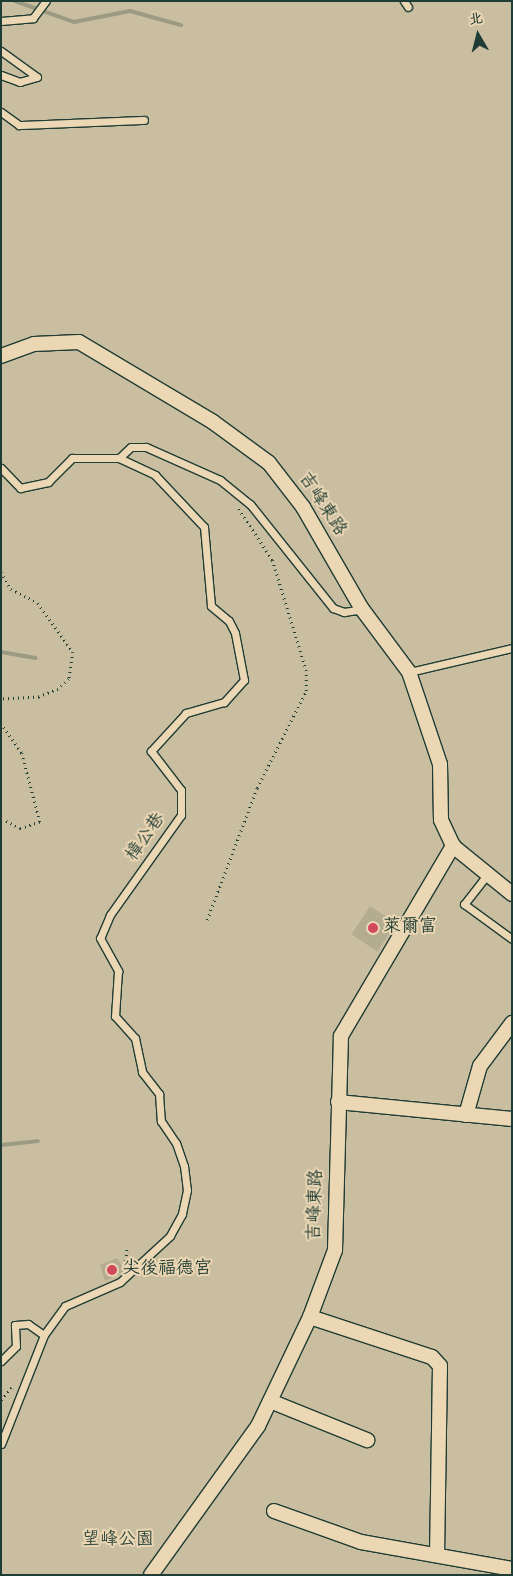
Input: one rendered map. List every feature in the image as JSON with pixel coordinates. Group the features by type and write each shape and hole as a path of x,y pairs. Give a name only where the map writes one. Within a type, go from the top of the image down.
{"street":[{"name":"吉峰東路","path":"1,356 34,344 79,342 241,440 268,463 304,507 362,609 409,672 440,764 441,820 453,846 512,894"},
{"name":"吉峰東路","path":"151,1575 258,1426 310,1317 335,1250 338,1102 342,1036 453,846"},
{"path":"466,1115 480,1066 512,1023"},
{"path":"338,1102 512,1119"},
{"path":"310,1317 432,1357 440,1366 437,1555"},
{"path":"270,1401 367,1440"},
{"path":"274,1511 361,1542 512,1569"}],"lane":[{"path":"1,21 34,16 46,2"},
{"path":"1,51 37,77 20,82 1,75"},
{"path":"1,112 19,125 144,120"},
{"path":"119,458 131,447 146,447 220,480 250,504 333,608 344,612 362,609"},
{"name":"樟公巷","path":"1,468 20,488 48,482 72,458 119,458 155,475 204,527 210,606 229,621 235,633 244,680 224,702 186,713 151,751 181,790 181,814 110,915 100,938 118,971 115,1016 135,1038 142,1072 159,1094 161,1121 176,1143 184,1166 187,1190 182,1214 170,1236 146,1262 120,1282 65,1306 44,1335"},
{"path":"409,672 512,648"},
{"path":"487,875 464,904 512,939"},
{"path":"1,1361 16,1346 15,1325 28,1324 44,1335 1,1444"}],"path":[{"path":"207,920 257,788 306,691 306,671 272,560 236,504"},
{"path":"1,572 11,589 38,603 73,652 69,679 58,690 38,697 1,699"},
{"path":"1,723 22,753 40,822 20,829 4,820"},
{"path":"127,1248 123,1263 127,1269 133,1265"}],"green space":[{"name":"望峰公園","path":"1,1 512,1 512,1575 1,1575"}],"building":[{"name":"萊爾富","path":"370,906 396,923 377,951 351,935"},
{"path":"117,1258 125,1271 105,1281 100,1265"}],"waterway":[{"path":"15,1 74,22 130,11 181,25"},
{"path":"1,652 35,658"},
{"path":"1,1145 38,1141"}],"place":[{"name":"萊爾富","path":"373,928"},
{"name":"尖後福德宮","path":"112,1270"}]}
